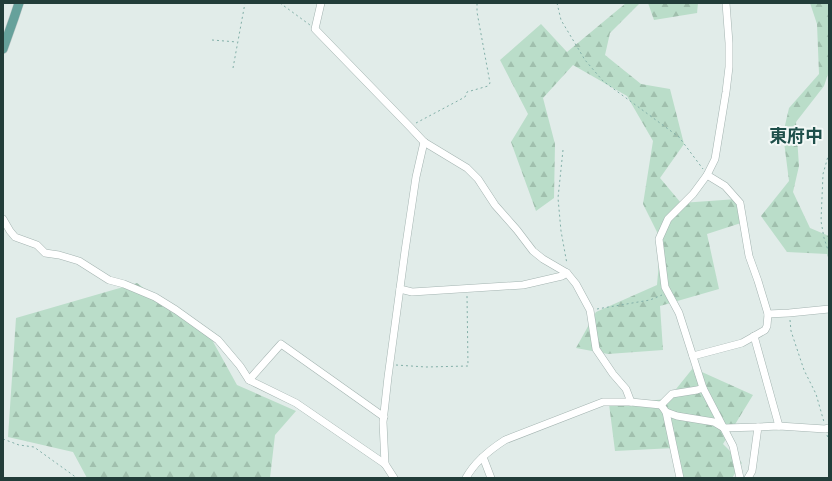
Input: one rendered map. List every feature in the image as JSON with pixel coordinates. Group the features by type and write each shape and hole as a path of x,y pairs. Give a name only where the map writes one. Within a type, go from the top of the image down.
{"main road":[{"path":"3,49 19,3"}],"street":[{"path":"321,3 315,29 424,142 467,168 478,179 495,205 533,251 543,259 567,273 576,284 590,310 596,349 613,374 626,389 630,402"},
{"path":"726,3 729,67 715,158 693,194 668,219 659,239 665,287 679,313 703,388 733,446 740,478"},
{"path":"385,464 383,422 416,177 424,142"},
{"path":"694,356 742,343 765,330 767,326 768,314 749,256 740,203 726,186 706,175"},
{"path":"3,219 6,231 15,237 37,245 45,253 59,255 79,261 109,280 124,284 154,297 176,310 218,340 240,366 249,380 296,402 385,464 394,478"},
{"path":"400,289 412,292 524,285 562,276 567,273"},
{"path":"768,314 829,309"},
{"path":"754,336 779,426"},
{"path":"249,380 281,344 384,417"},
{"path":"661,405 672,394 703,388"},
{"path":"466,478 483,457 505,440 603,402 630,402 661,405 666,412 680,478"},
{"path":"666,412 677,416 714,422 724,428 779,426 827,429"},
{"path":"748,478 752,471 758,427"},
{"path":"483,457 491,478"}],"path":[{"path":"233,68 245,3"},
{"path":"280,3 315,29"},
{"path":"411,128 417,122 464,97 467,92 488,86 490,83 476,3"},
{"path":"557,3 561,20 585,60 603,82 679,137 706,175"},
{"path":"212,40 238,42"},
{"path":"562,150 558,198 567,273"},
{"path":"829,153 823,174 821,221 824,238 829,253"},
{"path":"390,365 426,367 468,366 467,288"},
{"path":"590,310 650,300 667,291"},
{"path":"789,313 791,330 804,370 816,394 827,429"},
{"path":"3,439 19,445 34,448 78,478"}],"green space":[{"path":"626,3 640,3 610,33 605,55 641,84 670,89 684,144 660,178 681,203 737,199 741,223 707,234 719,289 660,306 663,350 608,354 576,348 596,312 657,285 661,240 643,204 653,141 627,96 573,65 543,98 555,144 554,198 536,211 511,142 528,114 500,60 541,24 567,52"},
{"path":"648,3 698,3 697,13 654,20"},
{"path":"810,3 829,3 829,71 824,86 796,122 799,166 793,192 810,228 829,236 829,260 827,254 787,252 761,216 789,181 783,134 789,108 819,74 817,24"},
{"path":"137,283 211,338 237,385 296,411 275,435 270,478 87,478 73,452 8,437 16,318"},
{"path":"693,368 753,395 723,444 742,463 732,478 680,478 674,448 615,451 609,404 668,399"}],"district":[{"name":"東府中","path":"796,136"}]}
